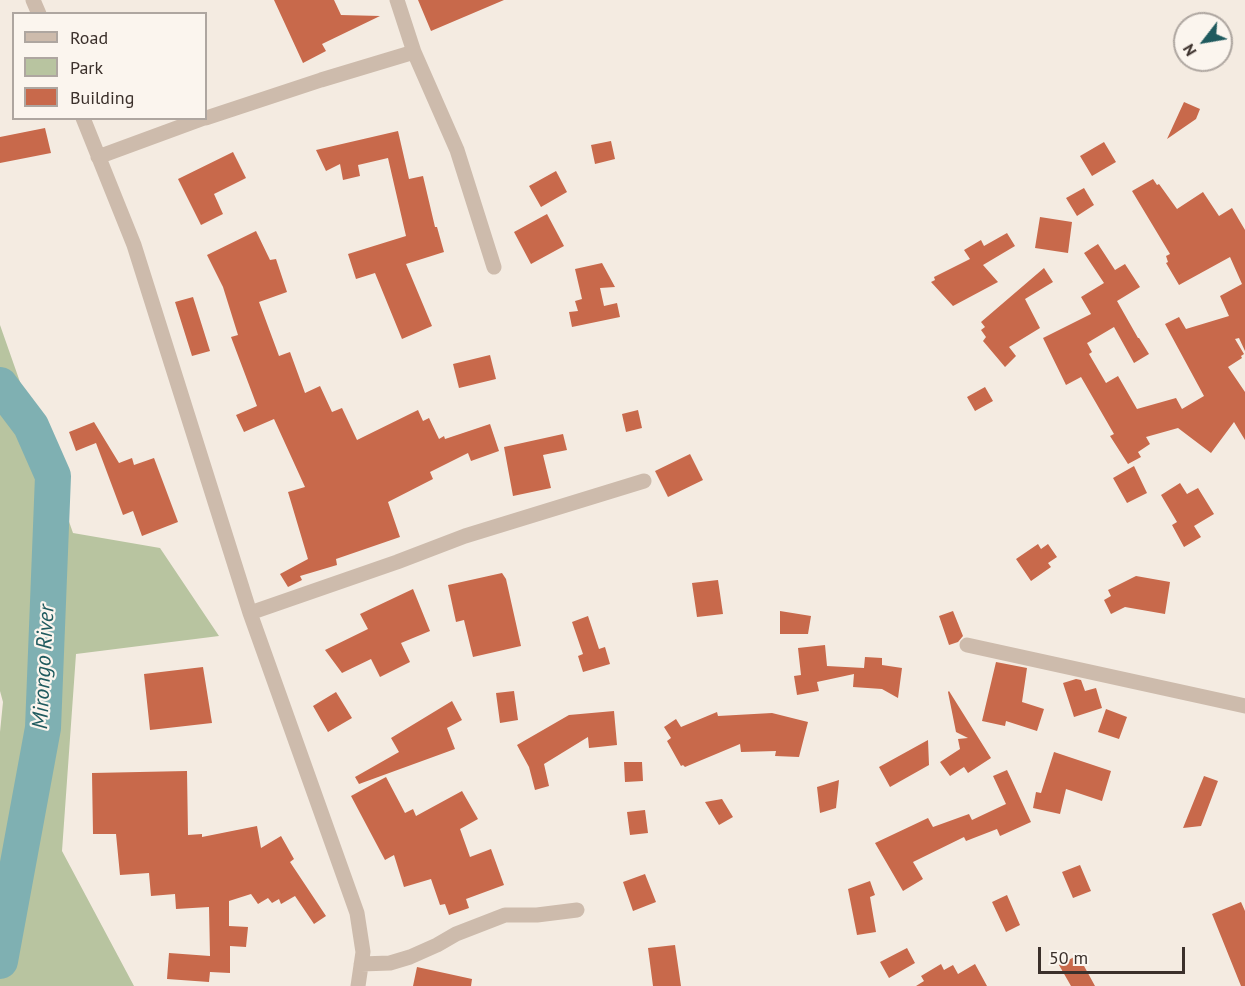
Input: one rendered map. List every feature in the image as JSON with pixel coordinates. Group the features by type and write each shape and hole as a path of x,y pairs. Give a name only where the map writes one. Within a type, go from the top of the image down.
{"street":[{"path":"397,0 414,52 457,150 495,267"},
{"path":"207,117 414,52"},
{"path":"83,120 134,245 250,613 357,913 363,952 358,986"},
{"path":"98,157 200,120"},
{"path":"250,613 465,536 645,481"},
{"path":"967,645 1245,706"},
{"path":"361,964 390,963 410,957 456,934 505,915 537,915 577,910"}],"green space":[{"path":"0,325 73,533 160,548 219,636 76,654 62,851 134,986 0,986 0,732 3,702 0,691"}],"building":[{"path":"274,0 334,0 341,15 380,16 322,44 326,51 303,63"},
{"path":"418,0 504,0 431,31"},
{"path":"1184,102 1200,109 1196,119 1167,139"},
{"path":"45,128 51,153 0,163 0,137"},
{"path":"398,131 409,179 423,176 435,227 437,227 444,252 406,264 432,326 402,339 375,273 356,279 348,254 406,236 388,158 358,165 360,176 343,180 340,164 326,171 316,150"},
{"path":"611,141 615,159 595,164 591,145"},
{"path":"1104,142 1116,162 1092,176 1080,156"},
{"path":"233,152 246,178 214,194 223,214 201,225 178,179"},
{"path":"556,171 567,192 541,207 529,186"},
{"path":"1153,179 1177,209 1203,192 1219,216 1232,208 1245,230 1245,351 1239,338 1235,339 1244,354 1242,358 1228,367 1245,392 1245,440 1234,422 1211,453 1178,428 1146,437 1150,444 1138,452 1141,457 1128,464 1110,436 1114,434 1081,377 1066,385 1043,338 1091,314 1081,297 1104,283 1084,253 1098,244 1115,270 1125,264 1140,287 1117,301 1149,354 1134,363 1114,327 1087,343 1092,352 1089,354 1106,383 1118,376 1137,409 1176,398 1182,409 1204,396 1165,324 1179,317 1186,329 1229,316 1220,296 1242,284 1230,257 1179,285 1166,263 1168,262 1166,256 1170,254 1132,191"},
{"path":"1084,188 1094,205 1077,216 1066,198"},
{"path":"547,214 564,246 531,264 514,232"},
{"path":"1040,217 1072,222 1068,253 1035,248"},
{"path":"256,231 270,260 276,259 287,292 259,302 279,356 290,352 305,393 320,386 332,412 342,408 357,440 418,410 423,421 429,418 439,439 490,424 499,451 471,461 468,453 430,472 433,479 388,502 400,537 336,559 337,565 300,576 302,580 288,587 280,574 308,559 288,492 305,487 274,419 244,432 236,415 257,406 231,337 238,335 223,287 207,255"},
{"path":"1007,233 1015,246 983,265 998,282 953,306 931,282 935,280 934,277 970,259 964,250 981,240 984,246"},
{"path":"602,263 615,287 600,288 604,306 617,303 620,317 572,327 569,312 578,311 575,301 582,299 575,269"},
{"path":"1044,268 1053,282 1025,299 1040,328 1009,347 1016,356 1005,367 983,341 986,337 981,330 985,327 981,322"},
{"path":"193,297 210,351 192,356 175,302"},
{"path":"490,355 496,379 459,388 453,364"},
{"path":"985,387 993,401 975,411 967,397"},
{"path":"638,410 642,428 626,432 622,414"},
{"path":"94,422 119,463 132,458 134,465 154,458 178,522 142,536 133,511 123,515 96,443 76,451 69,432"},
{"path":"563,434 567,450 543,455 551,488 513,496 504,447"},
{"path":"690,454 703,480 668,497 655,471"},
{"path":"1134,466 1147,493 1127,503 1113,478"},
{"path":"1180,483 1187,494 1198,488 1214,514 1194,526 1201,537 1184,547 1172,525 1177,522 1161,495"},
{"path":"1038,544 1041,549 1048,544 1057,557 1048,563 1051,567 1031,581 1016,559"},
{"path":"502,573 506,579 521,646 473,657 464,620 456,622 448,585"},
{"path":"1136,576 1170,582 1165,614 1125,607 1111,614 1104,600 1111,596 1108,590"},
{"path":"718,580 723,614 697,617 692,583"},
{"path":"413,589 430,631 401,643 410,662 380,677 371,659 342,673 325,650 368,629 360,614"},
{"path":"780,611 811,616 808,634 780,634"},
{"path":"953,611 963,636 958,642 949,645 939,616"},
{"path":"588,616 599,649 605,647 610,664 583,672 578,656 583,654 572,622"},
{"path":"825,645 827,666 864,668 865,657 882,658 882,665 902,668 898,698 882,689 853,687 854,674 817,682 819,691 797,695 794,676 801,675 798,648"},
{"path":"996,662 1027,668 1022,702 1044,709 1037,731 1006,721 1005,726 982,721"},
{"path":"203,667 212,723 150,730 144,674"},
{"path":"1076,679 1081,680 1085,691 1096,688 1102,708 1074,717 1063,683"},
{"path":"514,691 518,720 500,723 496,693"},
{"path":"949,691 991,758 968,773 964,767 950,776 940,762 960,749 958,739 968,738 956,732"},
{"path":"336,692 352,718 328,732 313,706"},
{"path":"452,701 462,720 447,728 455,749 359,784 355,777 399,752 391,738"},
{"path":"1106,709 1127,717 1119,739 1098,732"},
{"path":"614,711 617,745 589,748 588,737 544,764 549,786 535,790 529,767 517,745 569,715"},
{"path":"717,712 718,716 772,713 808,722 799,757 775,756 776,751 741,752 740,744 685,767 681,766 667,741 671,738 664,727 676,719 681,727"},
{"path":"928,740 929,765 890,787 879,767"},
{"path":"1054,752 1111,771 1102,801 1066,789 1060,814 1033,808 1036,792 1041,793"},
{"path":"624,762 642,762 643,781 625,782"},
{"path":"1007,770 1031,822 1000,836 997,829 966,841 964,837 913,862 923,879 903,891 875,843 928,818 933,827 969,814 972,820 1006,804 993,776"},
{"path":"187,771 188,835 202,834 202,837 257,826 261,848 281,836 294,859 290,862 326,916 314,924 295,896 281,904 279,899 272,903 268,898 258,904 251,894 229,901 229,926 248,927 246,947 230,946 230,973 210,972 209,982 167,979 169,953 210,956 209,907 176,909 175,894 151,896 149,873 120,875 116,834 93,834 92,773"},
{"path":"1204,776 1218,781 1201,826 1183,828"},
{"path":"386,777 405,813 413,809 416,816 462,791 478,819 460,829 470,857 491,849 504,885 466,899 469,908 449,915 445,904 440,905 431,879 404,887 394,855 385,860 351,796"},
{"path":"839,780 836,808 820,813 817,787"},
{"path":"722,799 733,817 719,825 705,802"},
{"path":"645,810 648,833 630,835 627,812"},
{"path":"1080,865 1091,891 1073,898 1062,872"},
{"path":"645,874 656,902 633,911 623,882"},
{"path":"870,881 875,895 870,897 876,932 857,935 848,889"},
{"path":"1007,895 1020,925 1006,932 992,902"},
{"path":"1241,902 1245,911 1245,986 1241,986 1212,914"},
{"path":"675,945 681,986 653,986 648,948"},
{"path":"907,948 915,963 889,978 880,962"},
{"path":"1078,955 1095,986 1071,986 1059,965"},
{"path":"941,964 944,970 953,965 958,974 975,964 987,986 916,986 924,981 921,976"},
{"path":"417,967 472,979 471,986 413,986"}],"waterway":[{"name":"Mirongo River","path":"0,385 31,426 53,476 43,728 0,961"}]}
